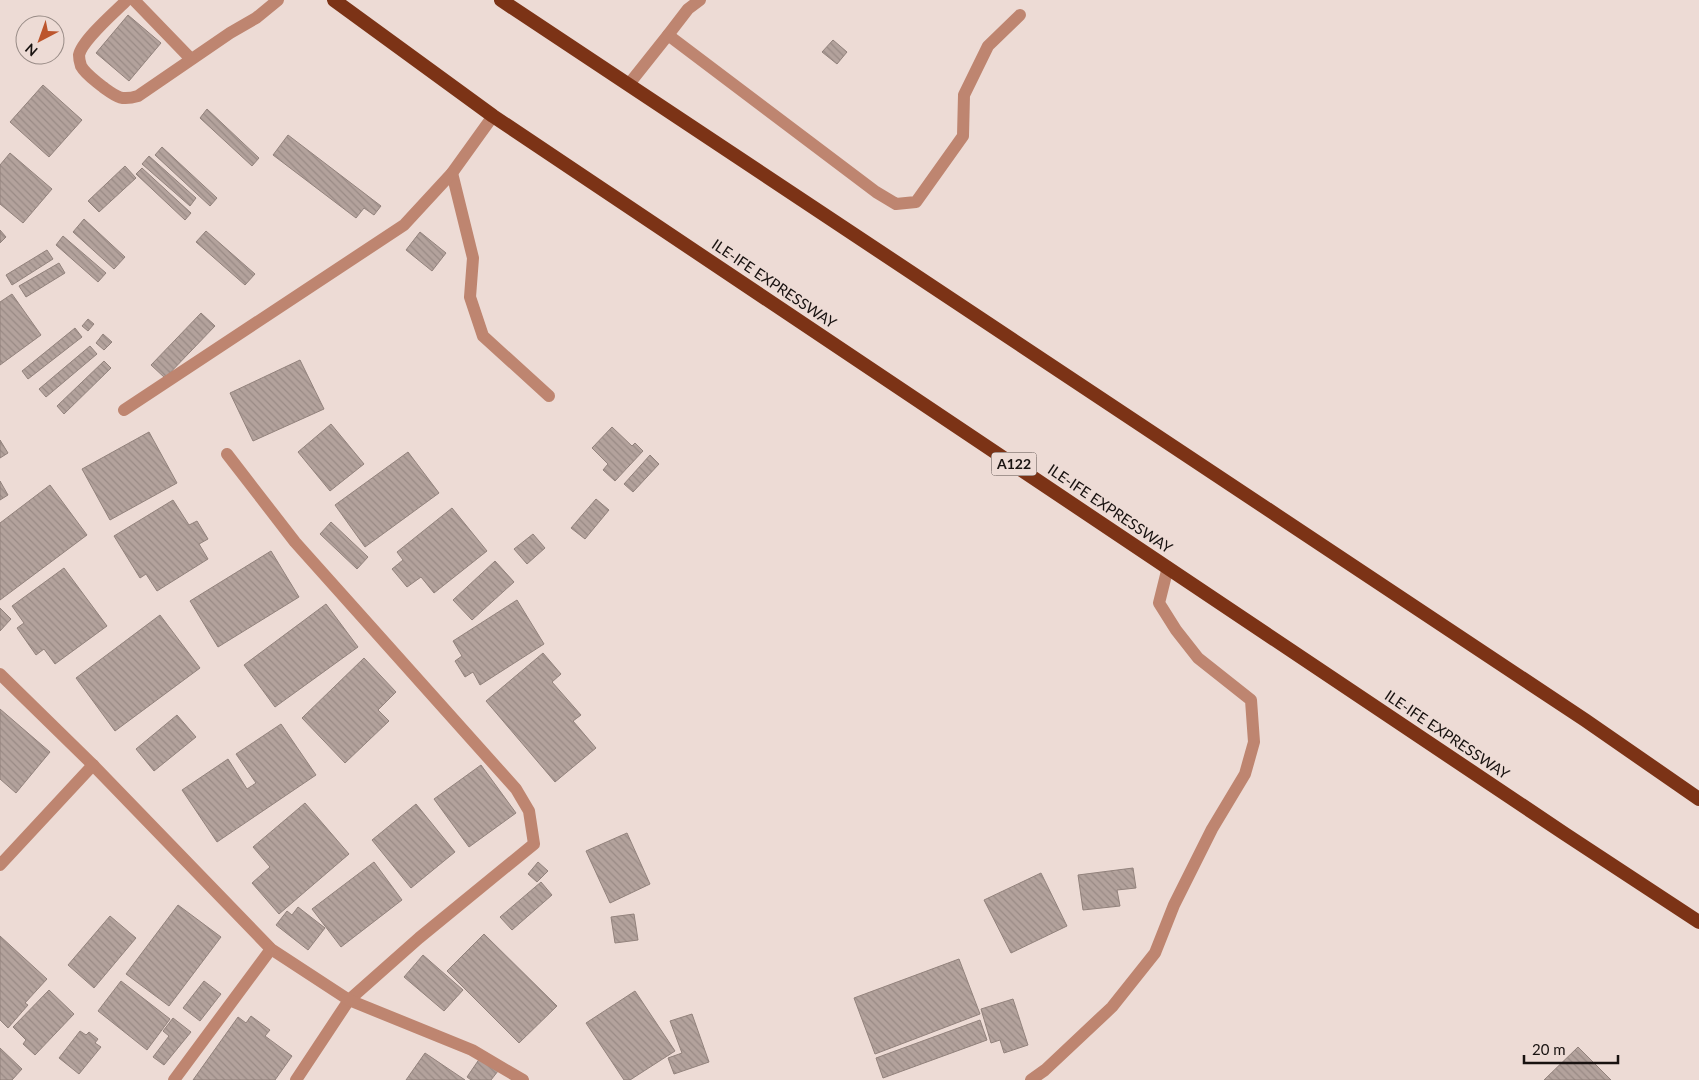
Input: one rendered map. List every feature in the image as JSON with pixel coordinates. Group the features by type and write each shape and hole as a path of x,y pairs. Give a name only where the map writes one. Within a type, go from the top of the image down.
{"highway":[{"name":"ILE-IFE EXPRESSWAY","path":"334,0 493,116 1699,922"},
{"path":"501,0 1576,715 1699,800"}],"street":[{"path":"127,0 100,26 83,46 79,56 81,65 88,74 115,96 127,99 138,96 230,33 256,18 278,0"},
{"path":"134,0 191,59"},
{"path":"629,84 688,8 700,0"},
{"path":"668,36 876,192 896,204 916,202 963,136 964,95 988,46 1020,15"},
{"path":"124,410 404,225 452,173 493,116"},
{"path":"452,173 473,258 470,297 483,336 548,396"},
{"path":"226,454 295,542 516,789 529,811 534,844 419,938 349,1000 296,1080"},
{"path":"1031,1080 1045,1070 1112,1007 1155,953 1174,905 1212,829 1246,774 1254,742 1251,700 1198,658 1176,630 1160,603 1168,567"},
{"path":"0,674 93,765 271,950 349,1000 472,1050 523,1080"},
{"path":"0,865 93,765"},
{"path":"174,1080 271,950"}],"building":[{"path":"128,15 161,43 129,81 96,53"},
{"path":"833,40 847,52 837,64 822,52"},
{"path":"43,85 82,120 49,157 10,122"},
{"path":"207,109 259,158 252,166 200,118"},
{"path":"288,135 381,206 374,215 364,208 356,218 273,155"},
{"path":"162,147 217,198 210,206 155,155"},
{"path":"10,153 52,189 23,223 0,204 0,165"},
{"path":"149,156 196,198 190,206 142,164"},
{"path":"125,166 136,178 99,212 88,201"},
{"path":"142,168 191,213 185,220 136,174"},
{"path":"84,219 125,257 114,269 73,232"},
{"path":"0,230 6,237 0,243"},
{"path":"206,231 255,274 245,285 196,242"},
{"path":"420,232 446,253 432,271 406,250"},
{"path":"63,236 106,273 98,282 56,245"},
{"path":"47,250 53,259 12,285 6,275"},
{"path":"59,263 65,273 26,297 19,286"},
{"path":"12,294 41,335 0,365 0,302"},
{"path":"201,313 215,326 165,378 151,365"},
{"path":"88,319 94,324 88,331 82,326"},
{"path":"75,328 82,337 28,379 22,371"},
{"path":"103,334 112,342 104,350 96,343"},
{"path":"90,346 97,354 46,397 39,389"},
{"path":"300,360 324,409 253,441 230,393"},
{"path":"104,361 111,368 64,414 57,406"},
{"path":"331,424 364,464 330,491 298,452"},
{"path":"612,427 632,446 635,443 643,451 615,481 603,470 608,464 592,448"},
{"path":"149,432 177,483 110,520 82,469"},
{"path":"0,440 8,453 0,458"},
{"path":"408,452 439,493 365,547 335,505"},
{"path":"650,455 659,464 633,492 624,484"},
{"path":"0,481 8,495 0,500"},
{"path":"50,485 87,535 0,600 0,523"},
{"path":"596,499 609,510 585,539 571,528"},
{"path":"173,500 189,525 197,521 208,539 199,544 208,559 157,591 146,574 140,578 114,536"},
{"path":"452,508 487,551 434,593 421,577 407,587 392,569 403,560 397,552"},
{"path":"331,522 368,557 357,569 320,534"},
{"path":"533,534 545,548 527,564 514,549"},
{"path":"271,551 299,597 218,647 190,601"},
{"path":"495,561 514,582 472,620 453,600"},
{"path":"64,568 107,626 55,664 44,649 36,655 17,628 24,623 12,606"},
{"path":"517,600 544,644 480,685 473,672 465,677 455,661 462,656 453,641"},
{"path":"326,604 358,647 275,707 244,665"},
{"path":"0,608 11,619 0,631"},
{"path":"160,615 200,668 115,731 76,678"},
{"path":"543,653 561,674 552,682 581,715 573,721 596,748 555,782 486,701"},
{"path":"364,658 396,692 378,710 389,721 345,763 302,718"},
{"path":"0,709 50,752 16,793 0,779"},
{"path":"177,715 196,737 154,771 136,749"},
{"path":"281,724 316,775 217,842 182,790 228,759 247,789 256,783 236,754"},
{"path":"481,765 516,813 469,847 434,799"},
{"path":"305,803 349,854 279,914 252,883 270,867 253,847"},
{"path":"416,804 455,852 411,888 372,840"},
{"path":"627,833 650,884 610,903 586,851"},
{"path":"374,862 402,900 341,947 312,909"},
{"path":"538,862 548,871 537,882 528,874"},
{"path":"1133,868 1136,888 1117,890 1120,906 1083,910 1078,875"},
{"path":"1041,873 1067,926 1011,953 984,900"},
{"path":"541,882 552,895 512,930 500,917"},
{"path":"178,905 221,937 169,1006 126,974"},
{"path":"298,907 325,928 308,950 276,925 287,911 292,915"},
{"path":"634,914 638,940 615,943 611,917"},
{"path":"110,916 136,938 94,988 68,965"},
{"path":"484,934 557,1006 519,1043 447,971"},
{"path":"0,936 47,979 25,1003 28,1005 8,1028 0,1020"},
{"path":"423,955 463,990 444,1011 404,977"},
{"path":"959,959 980,1014 875,1054 854,998"},
{"path":"121,981 170,1019 147,1050 98,1011"},
{"path":"204,981 221,994 200,1021 183,1008"},
{"path":"49,990 74,1014 35,1055 23,1044 26,1040 13,1027"},
{"path":"635,991 675,1051 630,1080 624,1080 586,1023"},
{"path":"1013,999 1028,1045 1004,1053 1000,1040 991,1043 981,1009"},
{"path":"692,1014 709,1062 674,1074 668,1058 682,1053 670,1021"},
{"path":"251,1016 270,1030 265,1036 292,1056 275,1080 193,1080 238,1017 246,1023"},
{"path":"173,1018 191,1032 164,1065 153,1057 169,1036 163,1031"},
{"path":"980,1020 987,1040 883,1078 876,1058"},
{"path":"80,1031 86,1035 89,1032 98,1039 95,1043 101,1047 79,1074 59,1058"},
{"path":"1578,1047 1611,1080 1544,1080"},
{"path":"0,1048 22,1069 12,1080 0,1080"},
{"path":"425,1053 465,1080 406,1080"},
{"path":"480,1058 498,1071 491,1080 471,1080 467,1077"}]}
